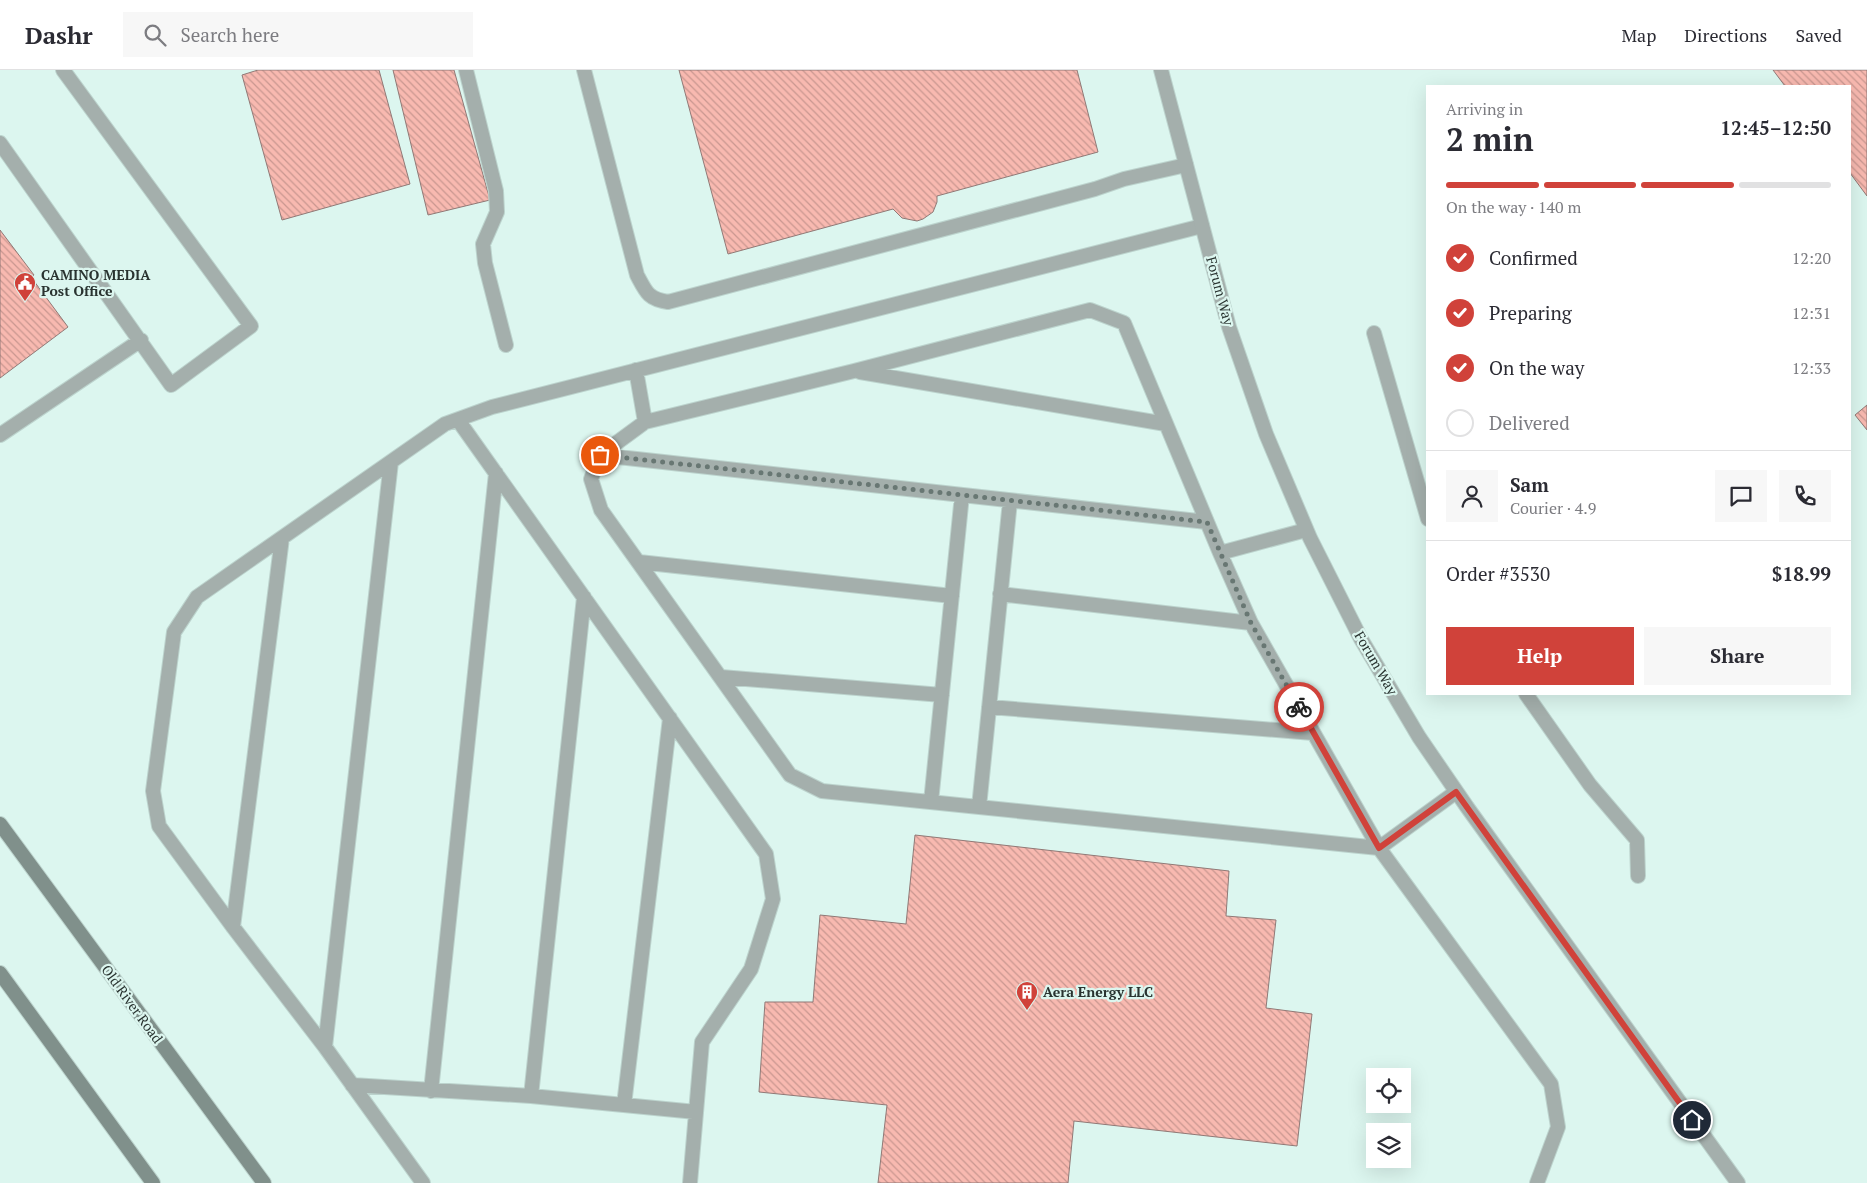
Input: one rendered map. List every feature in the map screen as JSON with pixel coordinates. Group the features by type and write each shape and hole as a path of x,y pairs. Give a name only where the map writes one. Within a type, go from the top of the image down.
{"main road":[{"name":"Old River Road","path":"0,824 264,1183"},
{"path":"0,973 153,1183"}],"street":[{"path":"0,143 171,385 251,326 63,70"},
{"path":"466,70 496,191 497,212 483,244 484,263 506,345"},
{"path":"584,70 637,275 645,290 655,300 668,302 1085,192 1124,179 1186,165"},
{"name":"Forum Way","path":"1161,70 1235,344 1266,434 1306,530 1361,639 1419,737 1456,792 1738,1183"},
{"path":"423,1183 326,1047 233,927 159,826 153,791 174,632 196,597 445,424 492,407 1202,226"},
{"path":"1456,792 1379,848 822,791 790,774 601,510 591,479 600,455 645,422 854,372 1090,310 1124,323 1251,623 1379,848 1551,1084 1558,1127 1537,1183"},
{"path":"1374,333 1426,512"},
{"path":"0,435 141,340"},
{"path":"636,370 645,422"},
{"path":"854,372 1166,424"},
{"path":"458,420 766,854 773,899 751,969 702,1042 690,1183"},
{"path":"600,455 1207,522"},
{"path":"326,1047 391,462"},
{"path":"431,1091 496,473"},
{"path":"931,802 962,495"},
{"path":"980,807 1010,500"},
{"path":"1220,553 1306,530"},
{"path":"233,927 282,538"},
{"path":"639,562 952,596"},
{"path":"1000,594 1251,623"},
{"path":"531,1096 584,597"},
{"path":"720,677 942,695"},
{"path":"1527,695 1590,784 1637,840 1638,876"},
{"path":"989,708 1313,733"},
{"path":"624,1105 670,718"},
{"path":"352,1084 431,1091 531,1096 696,1112"}],"building":[{"path":"258,70 379,70 410,184 282,220 242,75"},
{"path":"393,70 454,70 490,200 428,215"},
{"path":"679,70 1077,70 1098,152 937,196 933,212 917,221 902,218 893,209 728,254"},
{"path":"1773,70 1867,70 1867,196 1851,174 1851,85 1784,85"},
{"name":"CAMINO MEDIA Post Office","path":"0,230 34,275 31,277 68,327 0,378"},
{"path":"1867,405 1867,430 1855,415"},
{"name":"Aera Energy LLC","path":"915,835 1229,871 1226,916 1276,920 1266,1008 1312,1014 1297,1146 1074,1121 1068,1183 878,1183 887,1105 759,1092 765,1002 813,1002 820,915 906,924"}],"way so far":[{"path":"600,455 1207,522 1251,623 1299,707"}],"place":[{"name":"CAMINO MEDIA Post Office","path":"25,302"},
{"name":"Aera Energy LLC","path":"1027,1011"}],"route":[{"path":"1299,707 1379,848 1456,792 1692,1120"}]}
